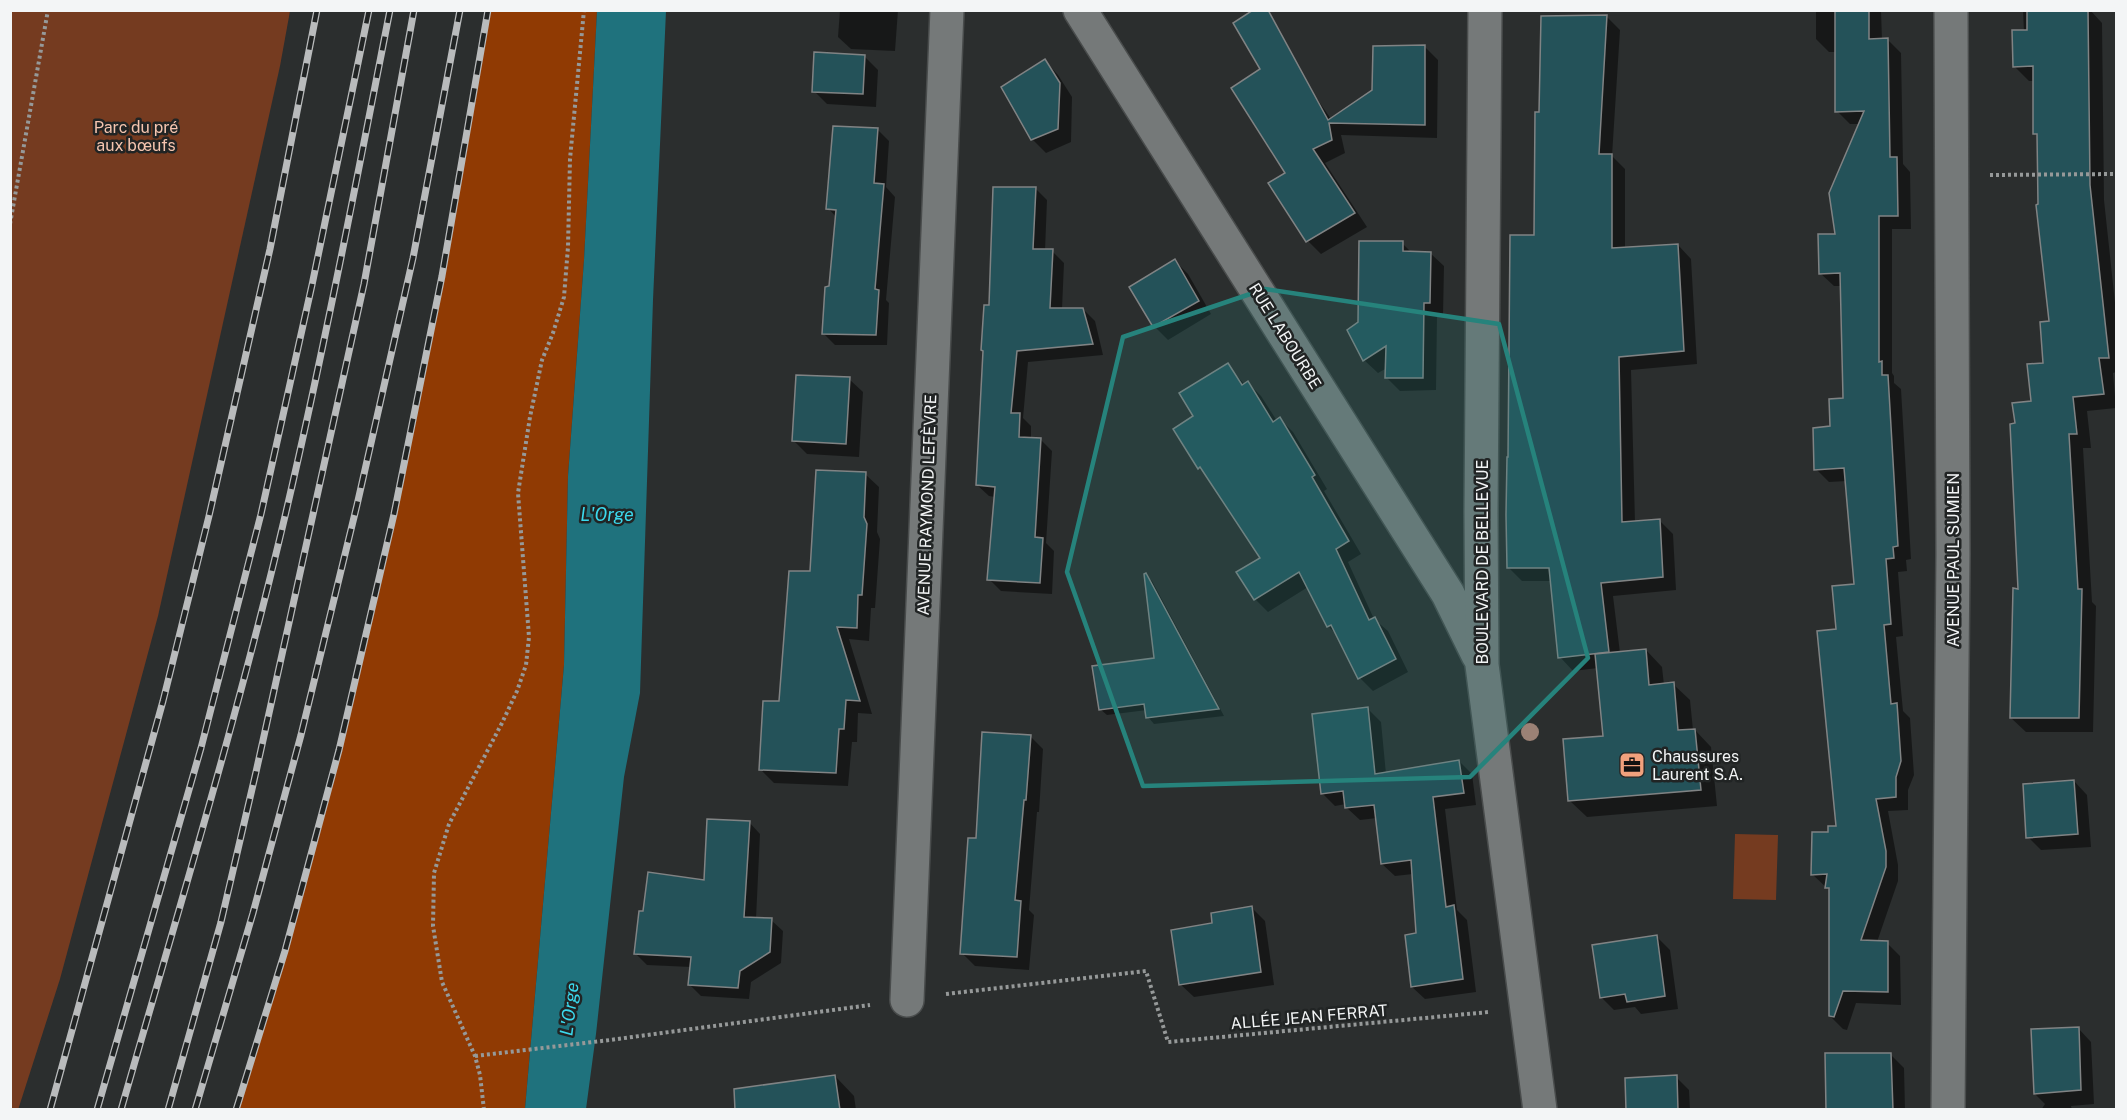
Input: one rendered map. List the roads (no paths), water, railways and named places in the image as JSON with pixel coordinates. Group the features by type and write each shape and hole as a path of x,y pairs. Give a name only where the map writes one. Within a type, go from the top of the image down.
{"street":[{"name":"AVENUE RAYMOND LEFÈVRE","path":"907,1000 947,10"},
{"name":"RUE LABOURBE","path":"1080,10 1448,594 1482,665"},
{"name":"BOULEVARD DE BELLEVUE","path":"1485,10 1482,665 1540,1110"},
{"name":"AVENUE PAUL SUMIEN","path":"1948,1110 1953,554 1951,10"}],"water":[{"name":"L'Orge","path":"597,11 666,11 653,300 640,693 624,777 586,1109 525,1109 564,665 568,476 584,260"}],"railway":[{"path":"50,1110 163,701 209,516 270,249 317,10"},
{"path":"97,1110 201,748 261,514 312,285 369,10"},
{"path":"121,1110 207,812 268,587 327,324 390,10"},
{"path":"168,1110 221,922 256,772 364,284 414,10"},
{"path":"195,1110 253,913 301,735 357,505 413,258 460,10"},
{"path":"236,1110 285,951 339,750 394,514 442,276 488,10"}],"place":[{"name":"Chaussures Laurent S.A.","path":"1632,765"}],"park label":[{"name":"Parc du pré aux bœufs","path":"136,136"}]}
